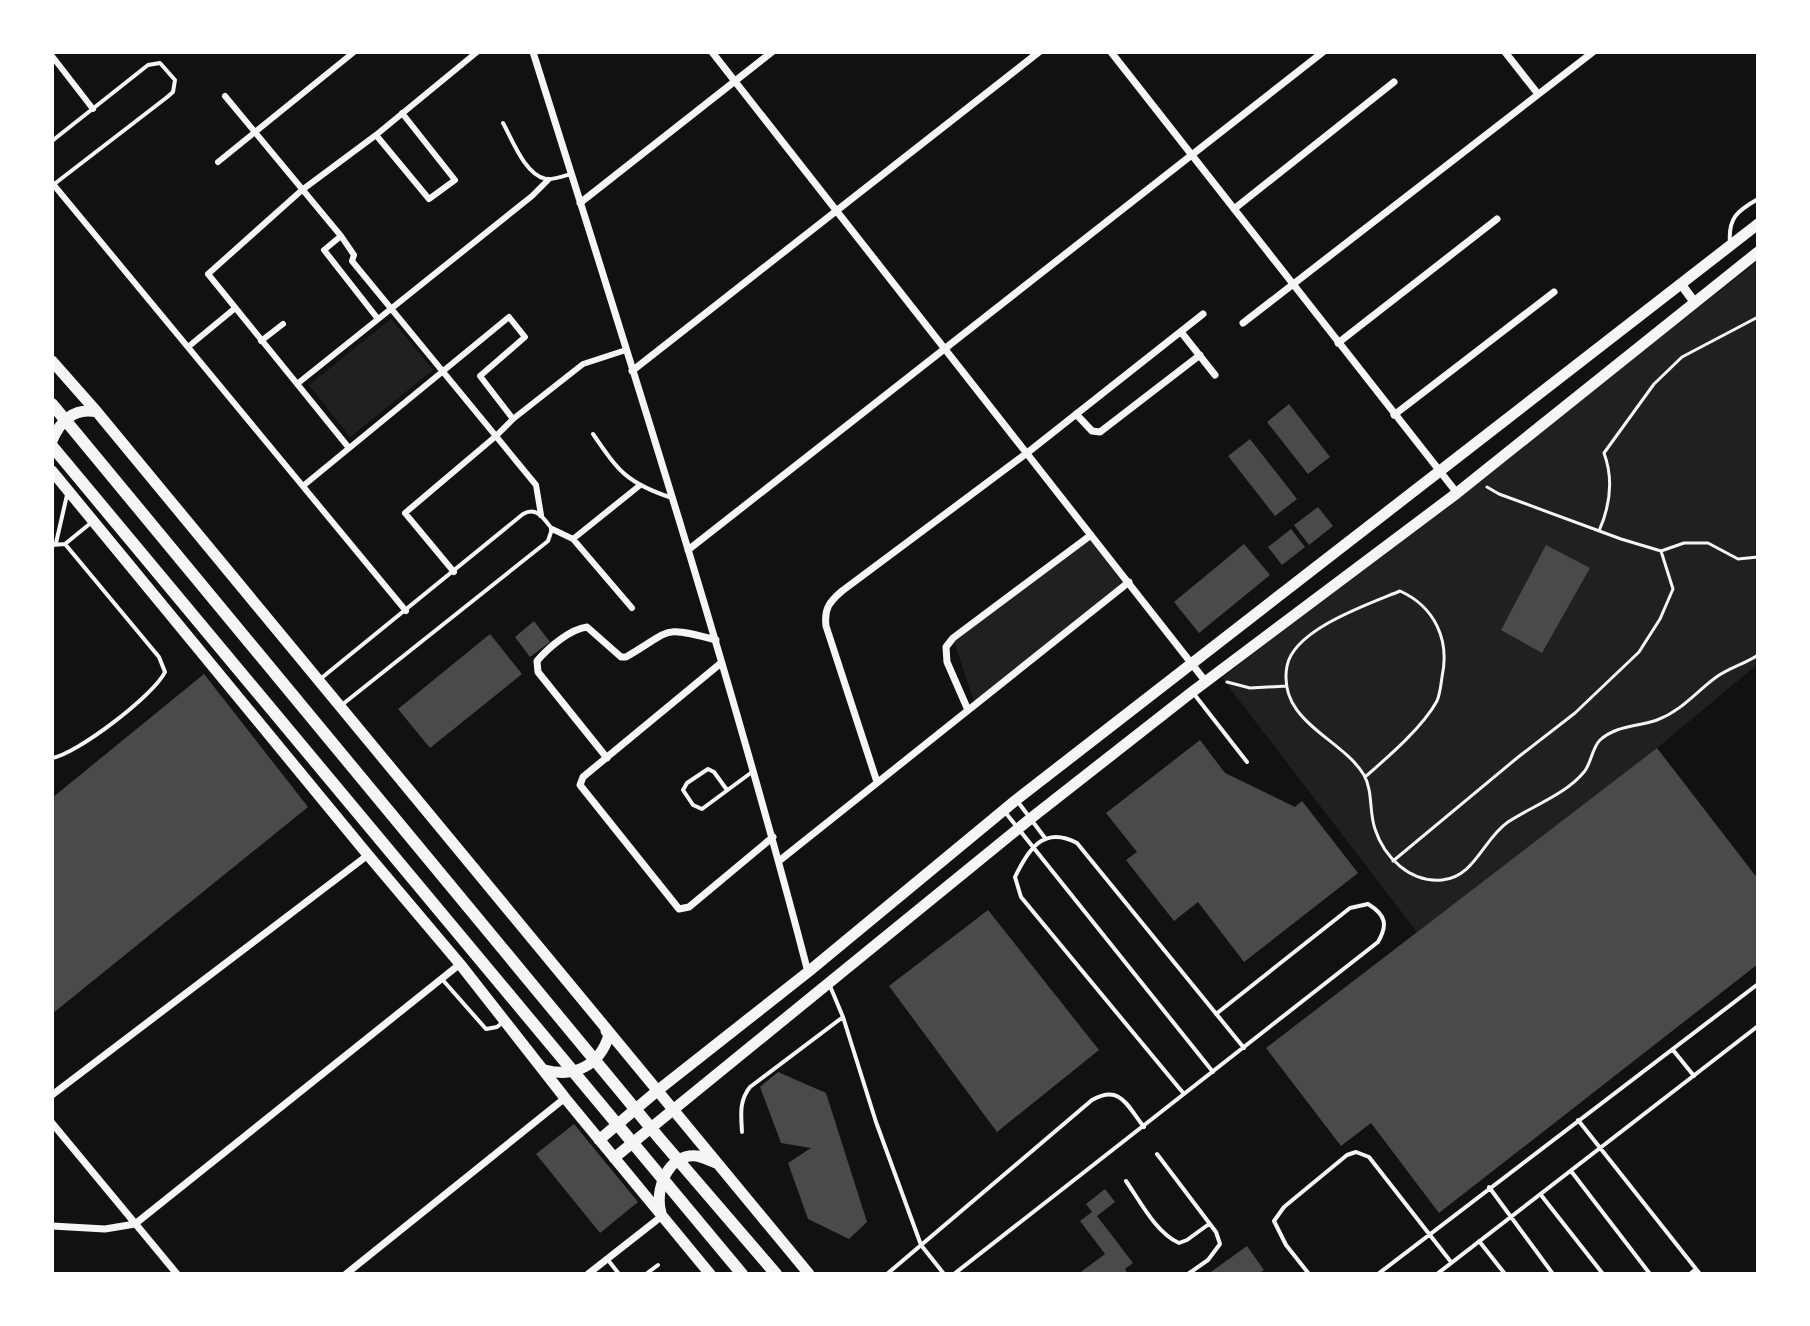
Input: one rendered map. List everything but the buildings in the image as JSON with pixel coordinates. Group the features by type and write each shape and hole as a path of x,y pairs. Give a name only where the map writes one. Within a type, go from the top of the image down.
{"highway":[{"path":"52,404 660,1139 776,1274"},
{"path":"52,443 742,1274"}],"main road":[{"path":"599,1140 1003,810 1758,224"},
{"path":"614,1158 1030,819 1192,692 1475,479 1758,252"},
{"path":"52,361 809,1274"},
{"path":"52,443 60,425 70,415 86,410 97,412"},
{"path":"52,471 460,964 706,1273"},
{"path":"545,1070 555,1073 576,1071 594,1061 609,1035 602,1023"},
{"path":"662,1216 659,1190 671,1167 686,1157 698,1156 720,1165"}],"street":[{"path":"218,162 354,52"},
{"path":"349,448 208,274 302,190 376,135 477,52"},
{"path":"533,52 716,640 808,972"},
{"path":"712,52 1193,663 1211,678"},
{"path":"580,203 772,52"},
{"path":"632,371 1039,52"},
{"path":"1111,52 1457,493"},
{"path":"688,550 1323,52"},
{"path":"1505,52 1538,94"},
{"path":"1243,323 1593,52"},
{"path":"52,56 93,109"},
{"path":"1234,209 1394,82"},
{"path":"225,96 341,236 354,255 352,261 536,485 541,515"},
{"path":"376,135 429,199 455,180 402,113"},
{"path":"297,384 548,180"},
{"path":"53,185 406,611"},
{"path":"1338,343 1497,219"},
{"path":"341,236 324,250 378,319"},
{"path":"1681,284 1695,303"},
{"path":"1394,415 1554,292"},
{"path":"188,347 234,309"},
{"path":"877,782 826,626 828,605 842,591 1027,453 1203,314"},
{"path":"303,486 509,317 525,337 480,376 513,419"},
{"path":"261,341 283,324"},
{"path":"1181,332 1215,375"},
{"path":"454,572 405,513 513,419 583,364 626,350"},
{"path":"1076,414 1092,431 1100,432 1200,355"},
{"path":"573,539 639,486"},
{"path":"552,529 573,539 632,608"},
{"path":"968,710 947,662 946,647 953,638 1091,535"},
{"path":"779,861 1129,582"},
{"path":"607,758 538,672 537,661 542,655 573,632 587,627 621,657 626,657 668,630 716,640"},
{"path":"721,663 583,777 580,785 679,909 689,907 773,837"},
{"path":"52,1095 368,855"},
{"path":"52,1226 105,1229 135,1224 460,964"},
{"path":"346,1274 565,1098"},
{"path":"52,1123 177,1274"},
{"path":"588,1274 662,1216"}],"lane":[{"path":"52,141 154,62 164,66 175,80 173,92 53,185"},
{"path":"503,123 529,167 548,180 571,174"},
{"path":"1731,246 1731,222 1736,214 1758,199"},
{"path":"593,434 616,467 639,486 672,498"},
{"path":"67,492 54,544 65,544 92,522"},
{"path":"317,681 523,514 532,511 541,515 552,529 548,541 340,707"},
{"path":"52,758 76,750 138,702 160,682 165,672 159,657 65,544"},
{"path":"1192,692 1247,762"},
{"path":"727,790 714,772 708,769 687,783 683,790 693,805 702,809 753,771"},
{"path":"1016,800 1045,838"},
{"path":"1003,810 1213,1072"},
{"path":"1184,1094 1021,897 1015,877 1033,846 1045,838 1064,836 1077,843 1244,1048"},
{"path":"954,1274 1378,942 1385,931 1385,922 1377,909 1368,904 1350,908 1216,1014"},
{"path":"441,978 486,1029 497,1027 505,1020"},
{"path":"829,984 921,1245 944,1274"},
{"path":"1378,1274 1758,984"},
{"path":"742,1132 740,1111 743,1097 750,1087 843,1017"},
{"path":"1437,1274 1758,1026"},
{"path":"1672,1049 1694,1076"},
{"path":"887,1274 1092,1100 1112,1092 1121,1098 1144,1127"},
{"path":"1578,1120 1700,1274"},
{"path":"1309,1274 1286,1245 1274,1221 1284,1207 1347,1155 1356,1152 1369,1157 1451,1263"},
{"path":"1157,1154 1209,1224 1220,1244 1208,1260 1188,1274"},
{"path":"1571,1171 1650,1274"},
{"path":"1126,1181 1172,1240 1179,1243 1187,1240 1209,1224"},
{"path":"1489,1187 1553,1274"},
{"path":"1541,1195 1603,1274"},
{"path":"1479,1241 1505,1274"},
{"path":"607,1259 619,1274"},
{"path":"646,1274 658,1265"},
{"path":"1690,1274 1696,1269"}],"path":[{"path":"1599,531 1609,508 1610,468 1604,453 1654,384 1682,357 1758,317"},
{"path":"1475,479 1499,494 1661,551 1684,543 1708,543 1738,559 1758,557"},
{"path":"1393,861 1575,713 1639,652 1660,619 1673,589 1661,551"},
{"path":"1365,777 1386,759 1438,699 1446,657 1444,639 1432,617 1416,599 1400,591 1327,623 1296,649 1288,664 1287,686 1297,711 1319,734 1345,753 1365,777 1375,829 1393,861 1414,876 1429,880 1445,880 1464,873 1504,824 1567,787 1585,772 1599,742 1623,726 1656,721 1681,708 1717,676 1758,655"},
{"path":"1211,678 1250,688 1287,686"}],"shaded area":[{"path":"1758,261 1758,664 1657,748 1417,932 1222,678"},
{"path":"391,319 433,370 350,437 309,385"},
{"path":"1091,535 1129,582 975,704 953,638"}]}
